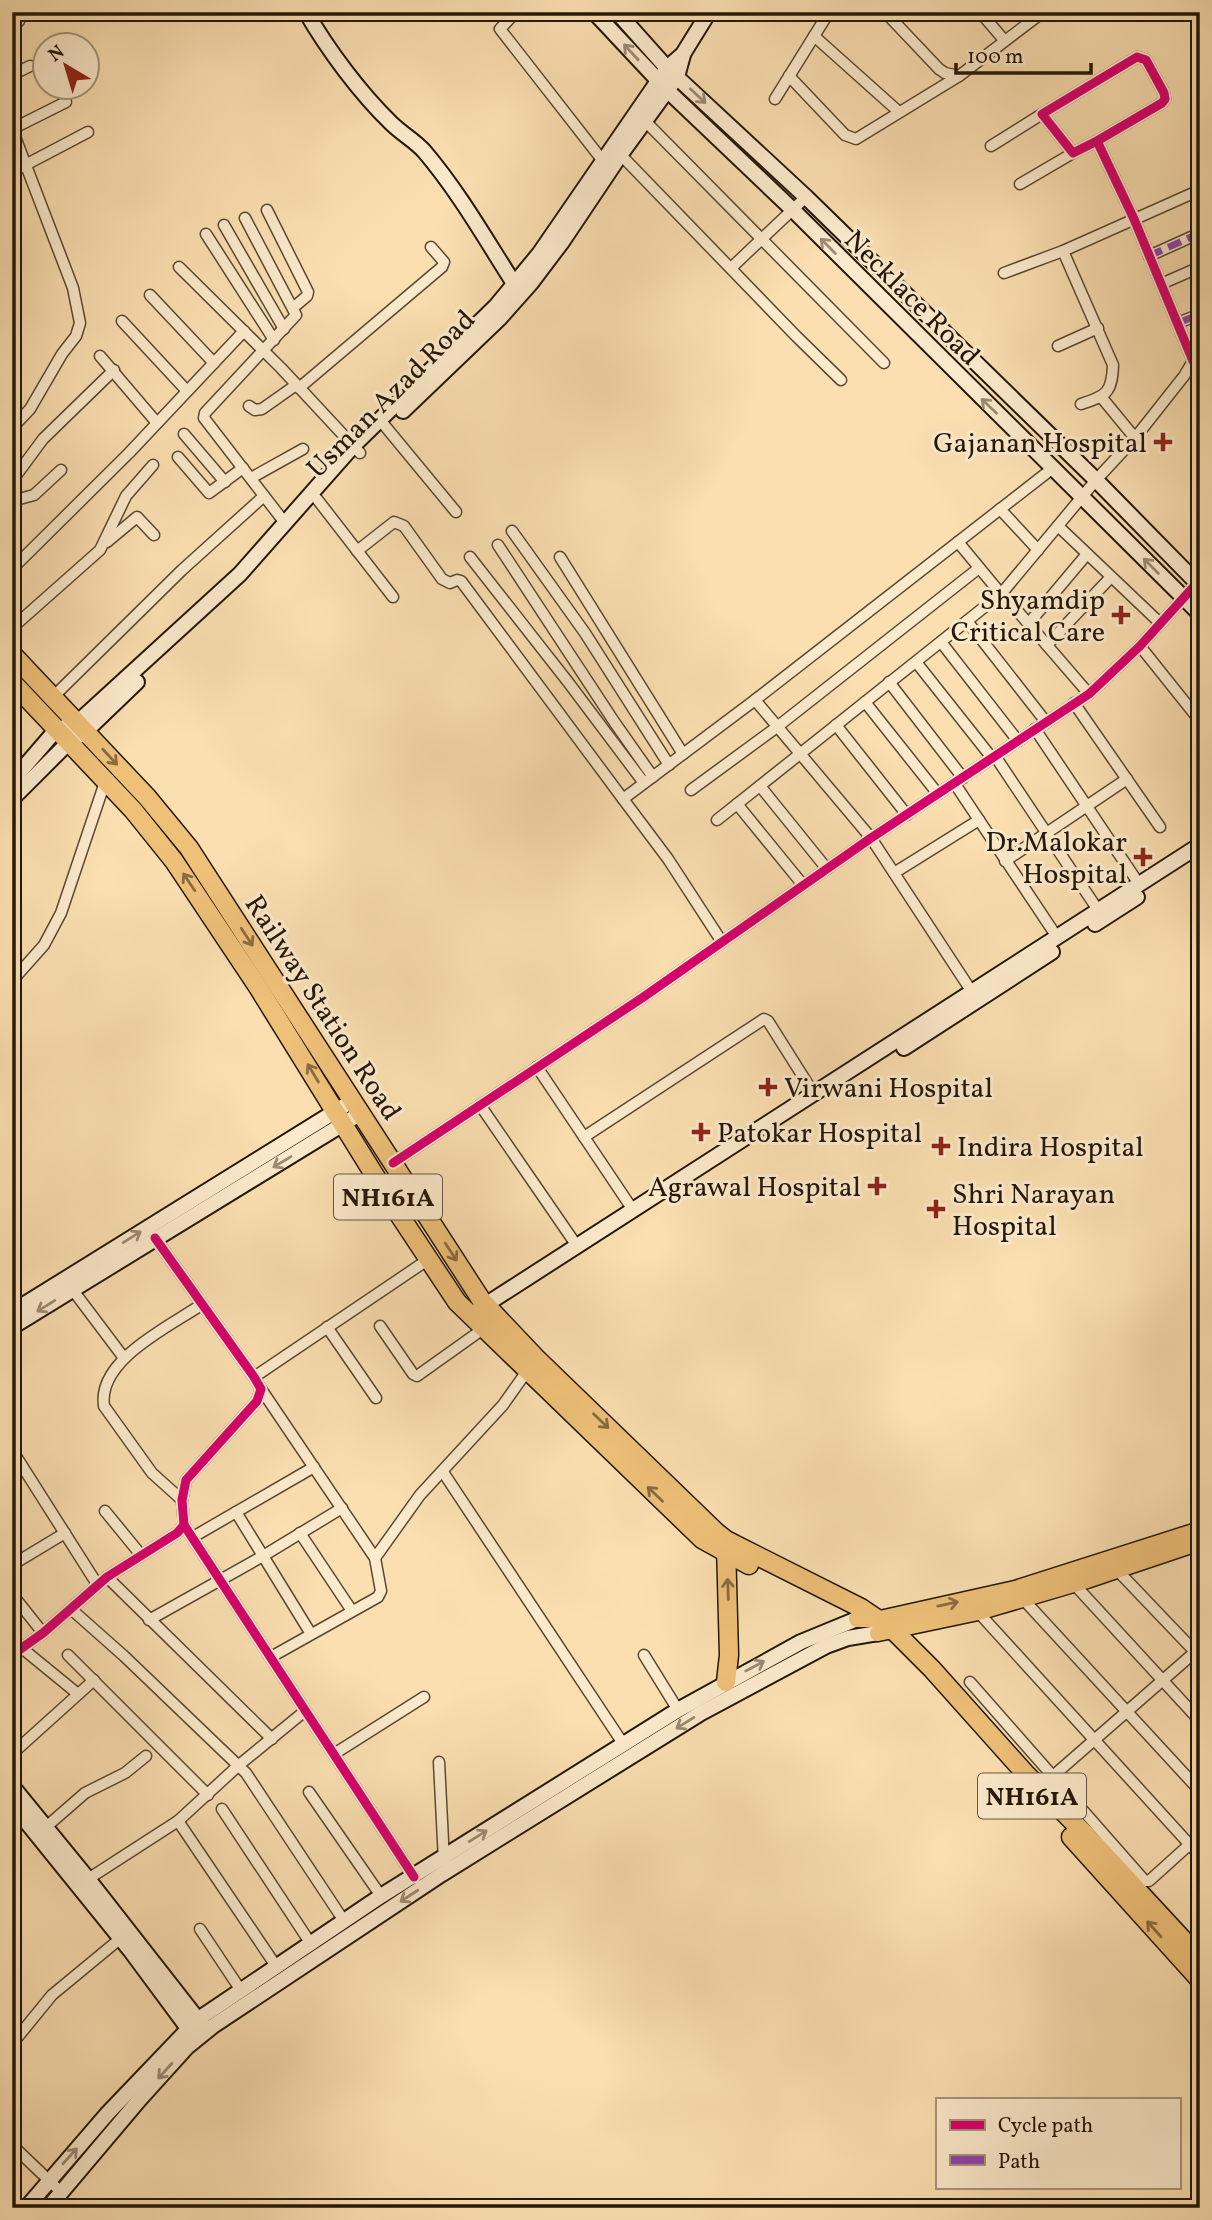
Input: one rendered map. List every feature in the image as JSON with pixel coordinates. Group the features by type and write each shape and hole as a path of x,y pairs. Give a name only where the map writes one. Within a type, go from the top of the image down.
{"highway":[{"name":"Railway Station Road","path":"12,654 147,797 189,848 489,1308 536,1359 709,1526 726,1547 857,1619"},
{"name":"Railway Station Road","path":"12,682 133,810 174,860 258,986 429,1259 457,1301 476,1322 702,1539 726,1547 884,1627"},
{"path":"726,1547 729,1655 726,1682"},
{"name":"NH161A","path":"857,1619 884,1627 932,1669 1025,1773 1200,1958"},
{"name":"NH161A","path":"884,1627 907,1658 1200,1980"}],"main road":[{"path":"306,12 361,88 393,125 410,136 436,166 515,285"},
{"name":"Necklace Road","path":"594,12 663,86 793,210 1200,614"},
{"name":"Necklace Road","path":"617,12 672,72 806,197 1096,480 1198,585"},
{"name":"Usman Azad Road","path":"383,424 512,304 562,242 617,150 663,86 709,12"},
{"name":"Usman Azad Road","path":"81,727 240,574 285,523 515,285 603,161 645,121 663,86"},
{"name":"Usman Azad Road","path":"81,727 247,578 357,450"},
{"path":"12,781 62,737 81,727"},
{"path":"12,799 62,737"},
{"path":"489,1308 1101,914 1139,884 1200,845"},
{"path":"476,1322 489,1308 577,1246 1058,937 1200,856"},
{"path":"12,1312 155,1238 357,1107"},
{"path":"12,1327 68,1284 340,1118"},
{"path":"26,2208 48,2181 197,2029 240,1989 414,1877 444,1865 701,1713 780,1668 826,1646 1200,1530"},
{"path":"884,1627 978,1612 1074,1584 1200,1542"},
{"path":"48,2208 197,2029 678,1710 812,1636 857,1619"},
{"path":"12,1786 46,1827 121,1938 197,2029"},
{"path":"12,1804 83,1882 197,2029"}],"street":[{"path":"516,12 500,29 603,161"},
{"path":"775,99 829,12"},
{"path":"885,12 939,69 959,76"},
{"path":"981,12 1004,40"},
{"path":"789,76 850,138 863,136 959,76 1043,12"},
{"path":"814,36 899,113"},
{"path":"991,146 1137,57 1146,60 1164,93 1165,99 1162,103 1020,184"},
{"path":"12,75 30,66"},
{"path":"12,428 30,409 62,354 76,337 80,323 73,288 12,129 66,102"},
{"path":"1042,114 1073,153"},
{"path":"645,121 884,363"},
{"path":"12,172 88,132"},
{"path":"717,820 1001,593 1135,438 1196,359 1097,141"},
{"path":"617,150 841,380"},
{"path":"1004,273 1063,251 1200,190"},
{"path":"732,268 806,197"},
{"path":"267,211 308,292 294,307"},
{"path":"245,218 296,315 204,416 205,421 285,523"},
{"path":"224,225 284,329"},
{"path":"1149,256 1200,233"},
{"path":"206,234 274,340"},
{"path":"248,406 255,410 262,409 298,386 442,267 444,262 431,247"},
{"path":"1063,251 1113,365 1112,384 1102,398 1081,404"},
{"path":"179,267 264,351 357,450"},
{"path":"1161,284 1200,267"},
{"path":"150,295 214,363"},
{"path":"1178,323 1200,314"},
{"path":"122,321 187,391"},
{"path":"1058,346 1098,328"},
{"path":"12,569 244,331"},
{"path":"100,356 157,423"},
{"path":"12,481 43,439 114,370"},
{"path":"1102,398 1135,438"},
{"path":"383,424 456,512"},
{"path":"184,434 225,482"},
{"path":"251,478 303,449"},
{"path":"178,457 209,493 243,468"},
{"path":"104,545 126,496 153,466"},
{"path":"623,799 1053,468"},
{"path":"12,500 34,495 61,470"},
{"path":"53,697 182,570 264,496"},
{"path":"317,499 393,597"},
{"path":"1000,509 1038,550"},
{"path":"12,628 137,517 154,535"},
{"path":"357,551 394,522 404,526 442,579 450,583 461,581 668,859 722,942"},
{"path":"1058,526 1160,623"},
{"path":"512,531 585,633 669,765"},
{"path":"958,542 1089,694"},
{"path":"498,545 615,723 648,780"},
{"path":"1028,623 1087,554"},
{"path":"470,557 648,780"},
{"path":"560,557 683,754"},
{"path":"691,790 777,727 979,568"},
{"path":"1047,645 1111,577"},
{"path":"393,1163 722,942 871,838 1089,694 1140,646 1198,585"},
{"path":"967,621 1046,722"},
{"path":"941,642 1018,741"},
{"path":"1140,646 1200,721"},
{"path":"916,662 994,757 1101,914"},
{"path":"890,682 959,781 979,821 1058,937"},
{"path":"755,700 871,838 972,992"},
{"path":"865,702 939,794"},
{"path":"1074,703 1160,827"},
{"path":"835,725 906,815"},
{"path":"1035,729 1139,884"},
{"path":"1005,861 1127,779"},
{"path":"12,981 44,945 57,921 105,782"},
{"path":"760,786 827,869"},
{"path":"737,804 803,885"},
{"path":"894,873 979,821"},
{"path":"584,1137 764,1019 768,1021 814,1094"},
{"path":"537,1067 633,1210"},
{"path":"480,1105 577,1246"},
{"path":"155,1238 254,1377 374,1558 380,1594 271,1657"},
{"path":"254,1377 429,1259"},
{"path":"68,1284 124,1358"},
{"path":"183,1500 152,1473 104,1406 105,1392 111,1374 124,1358 201,1305"},
{"path":"380,1326 416,1376 476,1322"},
{"path":"327,1327 376,1398"},
{"path":"374,1558 420,1495 503,1405 527,1371"},
{"path":"261,1390 257,1401 186,1480 183,1500 184,1525 414,1877"},
{"path":"12,1450 97,1584"},
{"path":"193,1537 314,1467"},
{"path":"443,1472 624,1745"},
{"path":"149,1620 342,1508"},
{"path":"105,1511 141,1555"},
{"path":"236,1512 311,1634"},
{"path":"12,1656 43,1633 97,1584 177,1533 184,1525"},
{"path":"12,1565 65,1533"},
{"path":"300,1533 352,1611"},
{"path":"1053,1776 1161,1680 1197,1654 1117,1570"},
{"path":"107,1577 272,1739"},
{"path":"1074,1584 1200,1721"},
{"path":"12,1594 43,1633"},
{"path":"1023,1599 1200,1791"},
{"path":"71,1609 239,1765 253,1782 344,1921"},
{"path":"978,1612 1200,1856"},
{"path":"23,1649 78,1694"},
{"path":"68,1655 208,1795"},
{"path":"644,1655 678,1710"},
{"path":"12,1754 94,1680"},
{"path":"970,1682 1145,1881 1149,1881 1200,1835"},
{"path":"334,1755 424,1697"},
{"path":"83,1882 178,1821 239,1765 305,1711"},
{"path":"46,1827 85,1793 119,1777 146,1756"},
{"path":"439,1762 444,1865"},
{"path":"309,1792 382,1896"},
{"path":"222,1809 311,1944"},
{"path":"178,1821 276,1966"},
{"path":"200,1929 240,1989"},
{"path":"12,2044 52,1995 121,1938"},
{"path":"12,2145 61,2192"}],"marked path":[{"path":"1149,256 1200,233"},
{"path":"1178,323 1200,314"}],"cycle path":[{"path":"1097,141 1165,99 1146,60 1137,57 1042,114 1073,153 1097,141 1134,219 1193,361"},
{"path":"393,1163 642,998 871,838 1089,694 1140,646 1197,583"},
{"path":"12,1655 43,1633 107,1577 177,1533 184,1525 182,1500 186,1480 257,1401 261,1389 254,1377 155,1238"},
{"path":"184,1525 414,1877"}],"place":[{"name":"Gajanan Hospital","path":"1163,442"},
{"name":"Shyamdip Critical Care","path":"1121,615"},
{"name":"Dr.Malokar Hospital","path":"1143,857"},
{"name":"Virwani Hospital","path":"768,1087"},
{"name":"Patokar Hospital","path":"701,1132"},
{"name":"Indira Hospital","path":"941,1146"},
{"name":"Agrawal Hospital","path":"877,1186"},
{"name":"Shri Narayan Hospital","path":"936,1209"}]}
